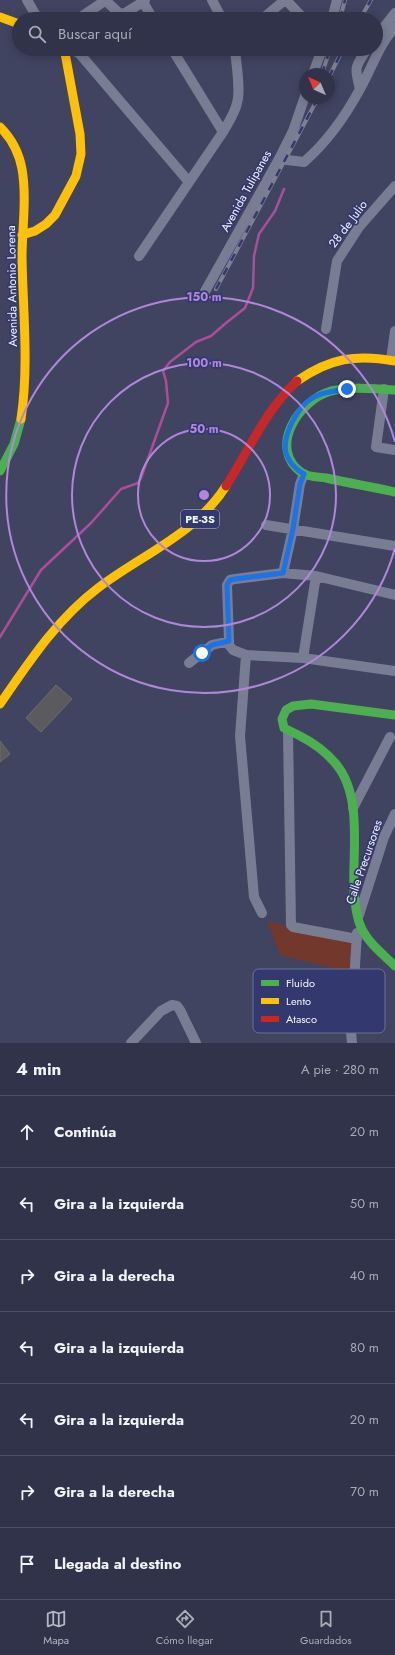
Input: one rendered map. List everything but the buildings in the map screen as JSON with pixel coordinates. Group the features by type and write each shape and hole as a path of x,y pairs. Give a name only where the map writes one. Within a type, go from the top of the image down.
{"main road":[{"path":"0,17 12,21"},
{"path":"22,235 35,231 46,224 55,214 76,176 81,154 80,134 65,56"},
{"name":"Avenida Antonio Lorena","path":"0,127 13,140 20,156 22,169 24,191 22,235 25,377 18,435 14,446 0,471"},
{"name":"PE-3S","path":"0,704 40,646 69,614 98,588 195,523 206,514 228,486 260,425 272,406 292,384 302,376 315,369 346,358 370,357 393,361"},
{"path":"395,390 347,389 321,394 305,404 298,411 291,424 287,438 286,452 289,461 295,468 304,474 395,492"},
{"path":"395,715 323,705 299,705 294,706 284,713 282,725 288,731 314,744 339,769 351,794 353,808 354,890 358,920 374,945 395,966"}],"street":[{"path":"27,0 34,12"},
{"path":"88,12 106,0 118,12"},
{"path":"212,0 218,12"},
{"path":"270,12 285,0 297,12"},
{"path":"334,12 337,0"},
{"path":"127,12 144,1 150,12"},
{"path":"383,28 395,13"},
{"path":"383,43 395,27"},
{"path":"82,56 189,182"},
{"path":"176,56 223,132"},
{"path":"139,256 223,132 238,103 235,56"},
{"path":"315,68 319,56"},
{"path":"360,89 355,72 357,63 362,56"},
{"path":"279,159 304,162 320,147 343,117 360,89 376,56"},
{"name":"Avenida Tulipanes","path":"203,295 279,159 293,131 302,104"},
{"name":"28 de Julio","path":"326,329 337,262 359,227 395,186"},
{"path":"393,361 395,332"},
{"path":"384,389 376,447 395,450"},
{"path":"283,573 293,529 300,484 304,474"},
{"path":"266,525 395,546"},
{"path":"395,595 316,576 283,573 230,580 227,585 229,645 233,650 246,655 304,658 395,671"},
{"path":"304,658 316,576"},
{"path":"189,662 212,645 229,641"},
{"path":"246,655 240,736 254,897 262,913"},
{"path":"288,731 291,925 293,927 357,939"},
{"path":"353,808 390,737"},
{"name":"Calle Precursores","path":"355,969 358,920 384,837 395,814"},
{"path":"131,1043 161,1011 172,1005 177,1006 180,1010 196,1043"},
{"name":"Calle Precursores","path":"351,1033 352,1043"}],"shaded area":[{"path":"267,921 353,943 349,969 337,969 280,955"}],"waterway":[{"path":"0,637 41,570 91,523 121,489 138,483 168,403 166,381 163,371 170,362 196,342 211,336 245,308 253,288 254,256 259,234 275,211 284,189"}],"railway":[{"path":"342,12 345,0"},
{"path":"364,12 371,0"},
{"path":"324,68 328,56"},
{"path":"334,68 340,56"},
{"path":"216,289 315,104"}],"traffic: fast":[{"path":"395,390 363,388 339,389 319,396 308,404 299,414 291,426 287,438 287,451 292,463 302,473 310,476 395,492"},
{"path":"0,471 14,444 21,419"},
{"path":"395,715 311,704 293,706 286,710 282,719 284,728 320,748 336,764 344,777 350,792 353,808 355,843 354,892 358,919 364,933 376,948 395,966"}],"traffic: slow":[{"path":"0,17 12,21"},
{"path":"22,235 35,231 46,224 55,215 76,176 81,154 80,134 66,56"},
{"path":"0,127 8,136 17,152 21,163 23,180 24,202 22,258 25,379 21,419"},
{"path":"297,381 321,367 344,360 368,358 395,361"},
{"path":"0,704 44,642 69,613 98,588 184,531 214,503 226,486"}],"traffic: jam":[{"path":"226,486 266,418 285,393 297,381"}],"route":[{"path":"202,653 212,645 229,641 227,585 230,580 283,573 293,529 300,484 304,474 295,468 289,461 286,452 287,438 291,424 298,411 311,398 321,394 347,389"}]}
